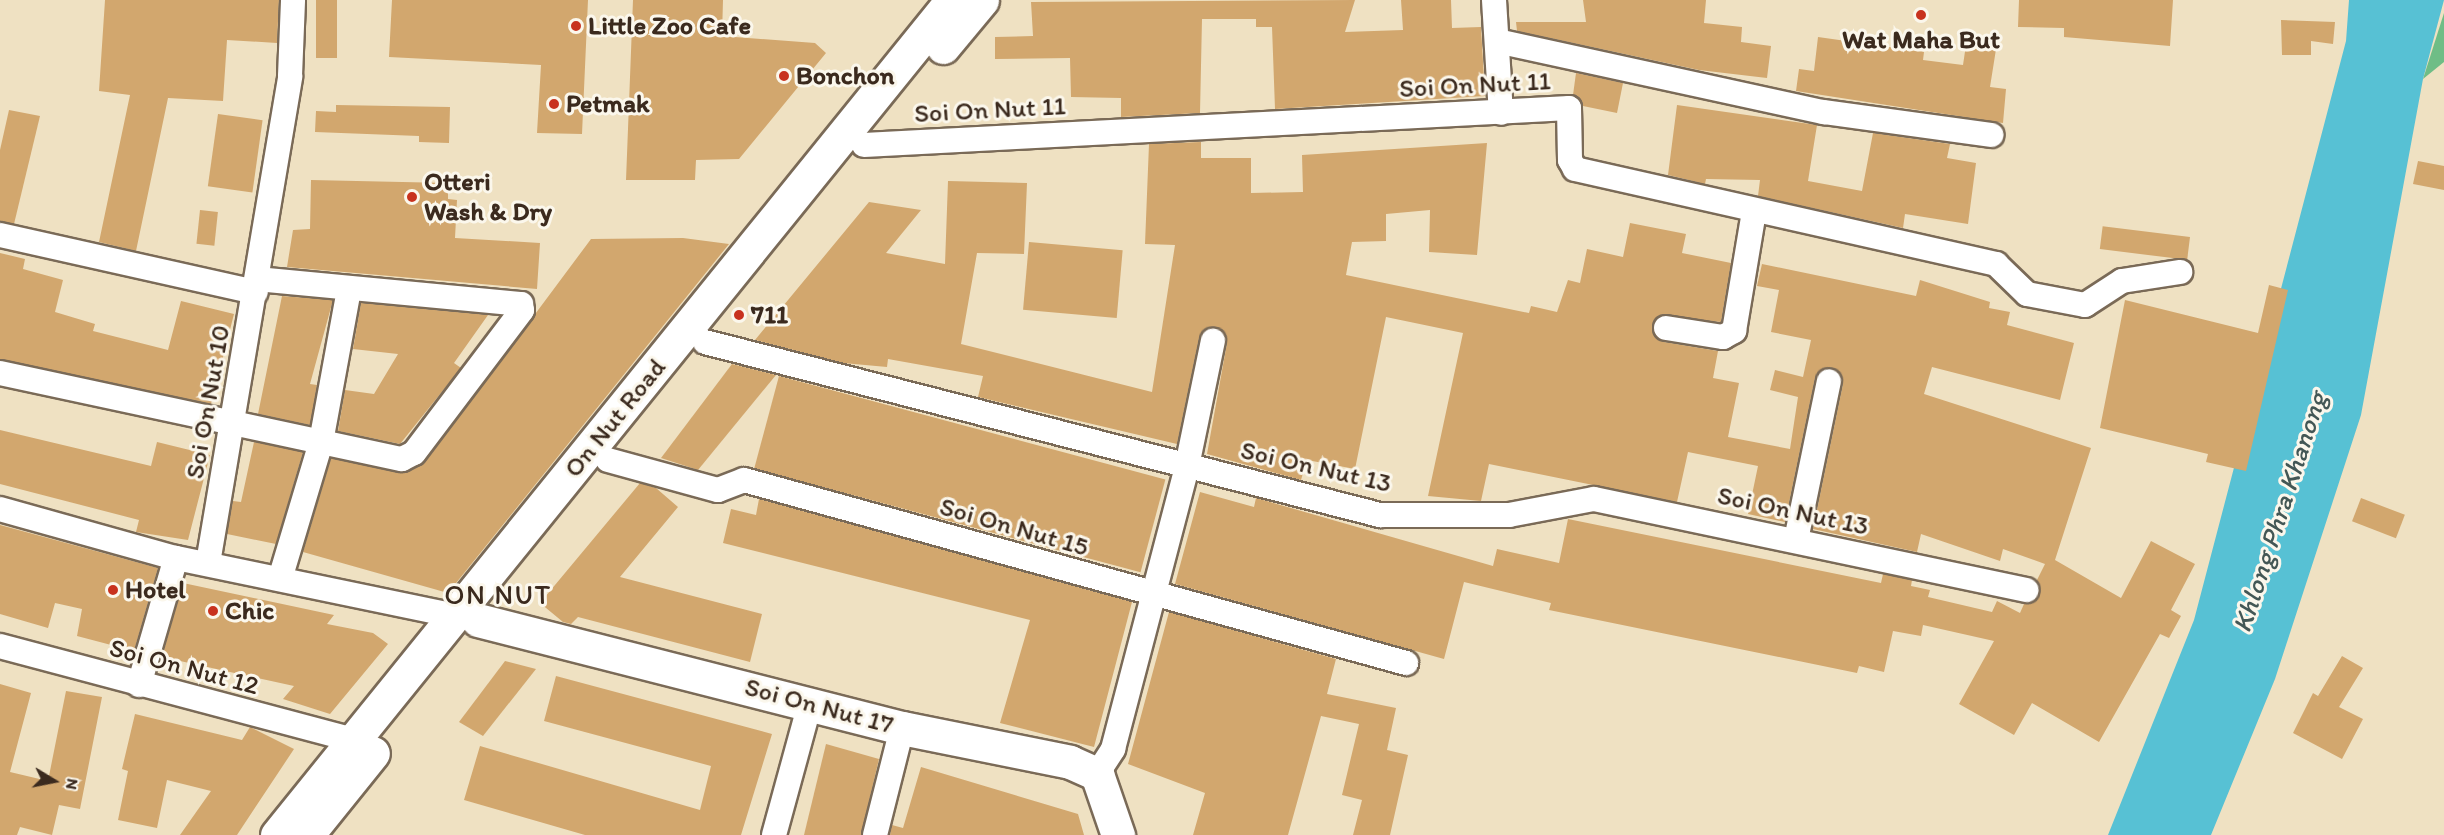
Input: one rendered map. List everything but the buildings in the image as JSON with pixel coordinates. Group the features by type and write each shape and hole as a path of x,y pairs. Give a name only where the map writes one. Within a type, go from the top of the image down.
{"main road":[{"name":"On Nut Road","path":"307,835 366,744 952,0"},
{"name":"On Nut Road","path":"466,618 608,460 982,0"},
{"name":"Soi On Nut 17","path":"466,618 902,728 1070,762 1097,774"},
{"name":"On Nut Road","path":"277,835 366,744"},
{"path":"1097,774 1118,835"}],"street":[{"name":"Soi On Nut 10","path":"208,563 234,427 290,76 293,0"},
{"path":"1494,0 1501,113"},
{"path":"1497,40 1824,112 1991,135"},
{"name":"Soi On Nut 11","path":"864,145 1569,108 1570,160 1575,169 1996,264 2027,294 2085,305 2122,281 2180,272"},
{"path":"1666,328 1723,337 1734,331 1754,211"},
{"path":"0,235 257,285 521,304 522,310 408,458 234,427 0,373"},
{"path":"280,579 321,442 349,290"},
{"path":"1097,774 1113,748 1151,595 1187,466 1213,341"},
{"name":"Soi On Nut 13","path":"705,342 1380,515 1509,515 1594,499 2027,590"},
{"path":"1796,540 1829,381"},
{"name":"Soi On Nut 15","path":"608,460 717,489 744,480 1151,595 1406,663"},
{"path":"0,509 176,558 466,618"},
{"path":"139,685 176,558"},
{"name":"Soi On Nut 12","path":"0,646 366,744"},
{"path":"774,835 810,703"},
{"path":"875,835 902,728"}],"green space":[{"path":"2444,13 2444,62 2423,79"}],"water":[{"name":"Khlong Phra Khanong","path":"2349,0 2444,0 2423,79 2361,415 2275,679 2211,835 2108,835 2194,620 2346,41"}],"place":[{"name":"Wat Maha But","path":"1921,15"},
{"name":"Little Zoo Cafe","path":"576,26"},
{"name":"Bonchon","path":"784,76"},
{"name":"Petmak","path":"554,104"},
{"name":"Otteri Wash & Dry","path":"412,197"},
{"name":"711","path":"739,315"},
{"name":"Hotel","path":"113,590"},
{"name":"Chic","path":"213,611"}],"district":[{"name":"ON NUT","path":"498,594"}]}
